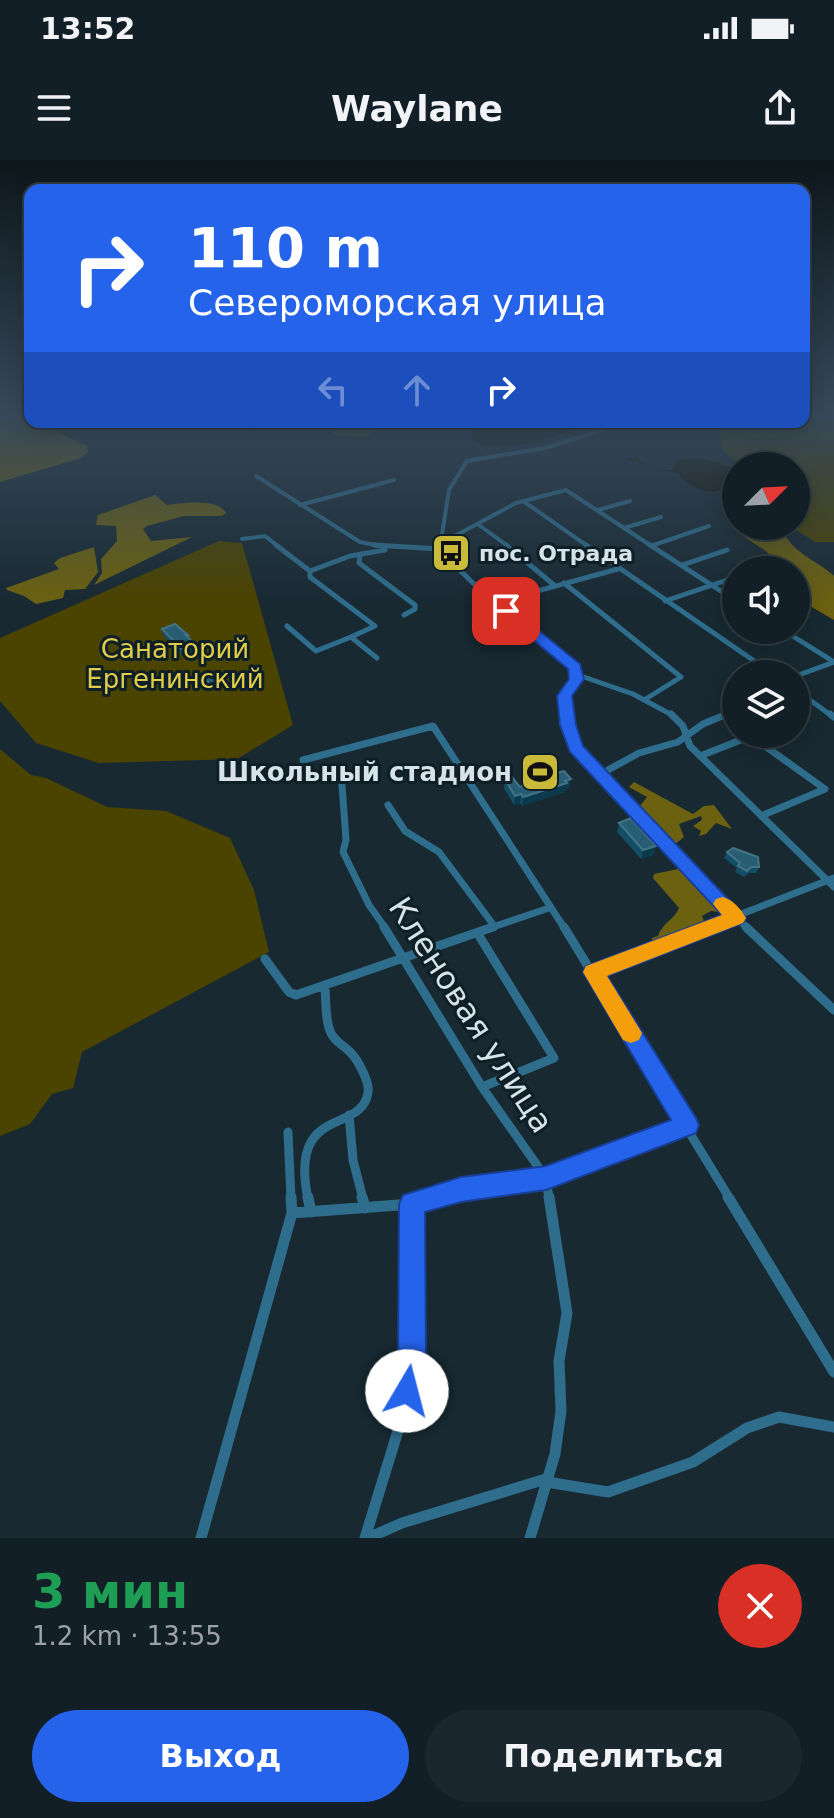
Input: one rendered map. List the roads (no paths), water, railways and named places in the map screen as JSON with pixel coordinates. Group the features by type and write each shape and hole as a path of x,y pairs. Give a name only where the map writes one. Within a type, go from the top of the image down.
{"street":[{"path":"256,476 349,538 391,548"},
{"path":"455,476 440,546 446,559 566,660 578,675 595,678 679,720 690,746 832,882 593,972"},
{"path":"300,505 394,480"},
{"path":"310,571 391,548 440,546 479,525 493,512 566,490 722,592"},
{"path":"523,501 752,660"},
{"path":"598,510 630,501"},
{"path":"624,528 661,517"},
{"path":"479,525 528,561 554,585"},
{"path":"651,546 709,526"},
{"path":"242,539 265,536 310,571"},
{"path":"682,565 727,550"},
{"path":"360,555 359,563 415,605 415,609 404,615"},
{"path":"497,602 618,569"},
{"path":"287,626 316,651 375,626 310,577 310,571"},
{"path":"564,583 681,677 644,700"},
{"path":"665,601 722,583"},
{"path":"351,637 377,658"},
{"path":"805,644 834,662"},
{"path":"810,671 834,662"},
{"path":"578,675 565,696 568,725 575,748 736,918 834,1010"},
{"path":"810,700 834,717"},
{"path":"599,775 639,753 688,736 703,724 722,716"},
{"path":"303,760 433,726 593,972 834,1372"},
{"path":"700,756 751,736 825,789 761,816"},
{"name":"Кленовая улица","path":"341,771 346,840 343,852 369,905 406,959 482,1087 546,1178 567,1313 559,1361 561,1411 548,1480 530,1538"},
{"path":"388,805 405,831 439,852 495,927"},
{"path":"265,959 289,992 296,995 549,908"},
{"path":"478,934 554,1058 482,1087"},
{"path":"311,1212 304,1179 304,1153 319,1130 349,1115 368,1096 369,1088 353,1054 334,1039 329,1029 325,987"},
{"path":"349,1115 353,1160 365,1208"},
{"path":"292,1213 412,1204 461,1189 546,1178 687,1125"},
{"path":"201,1538 292,1213 288,1132"},
{"path":"367,1538 401,1421 412,1360 412,1204"},
{"path":"367,1538 402,1523 548,1480 608,1492 693,1462 747,1428 779,1417 834,1427"}],"place":[{"name":"пос. Отрада","path":"451,553"},
{"name":"Школьный стадион","path":"540,772"}],"park label":[{"name":"Санаторий Ергенинский","path":"175,664"}]}
